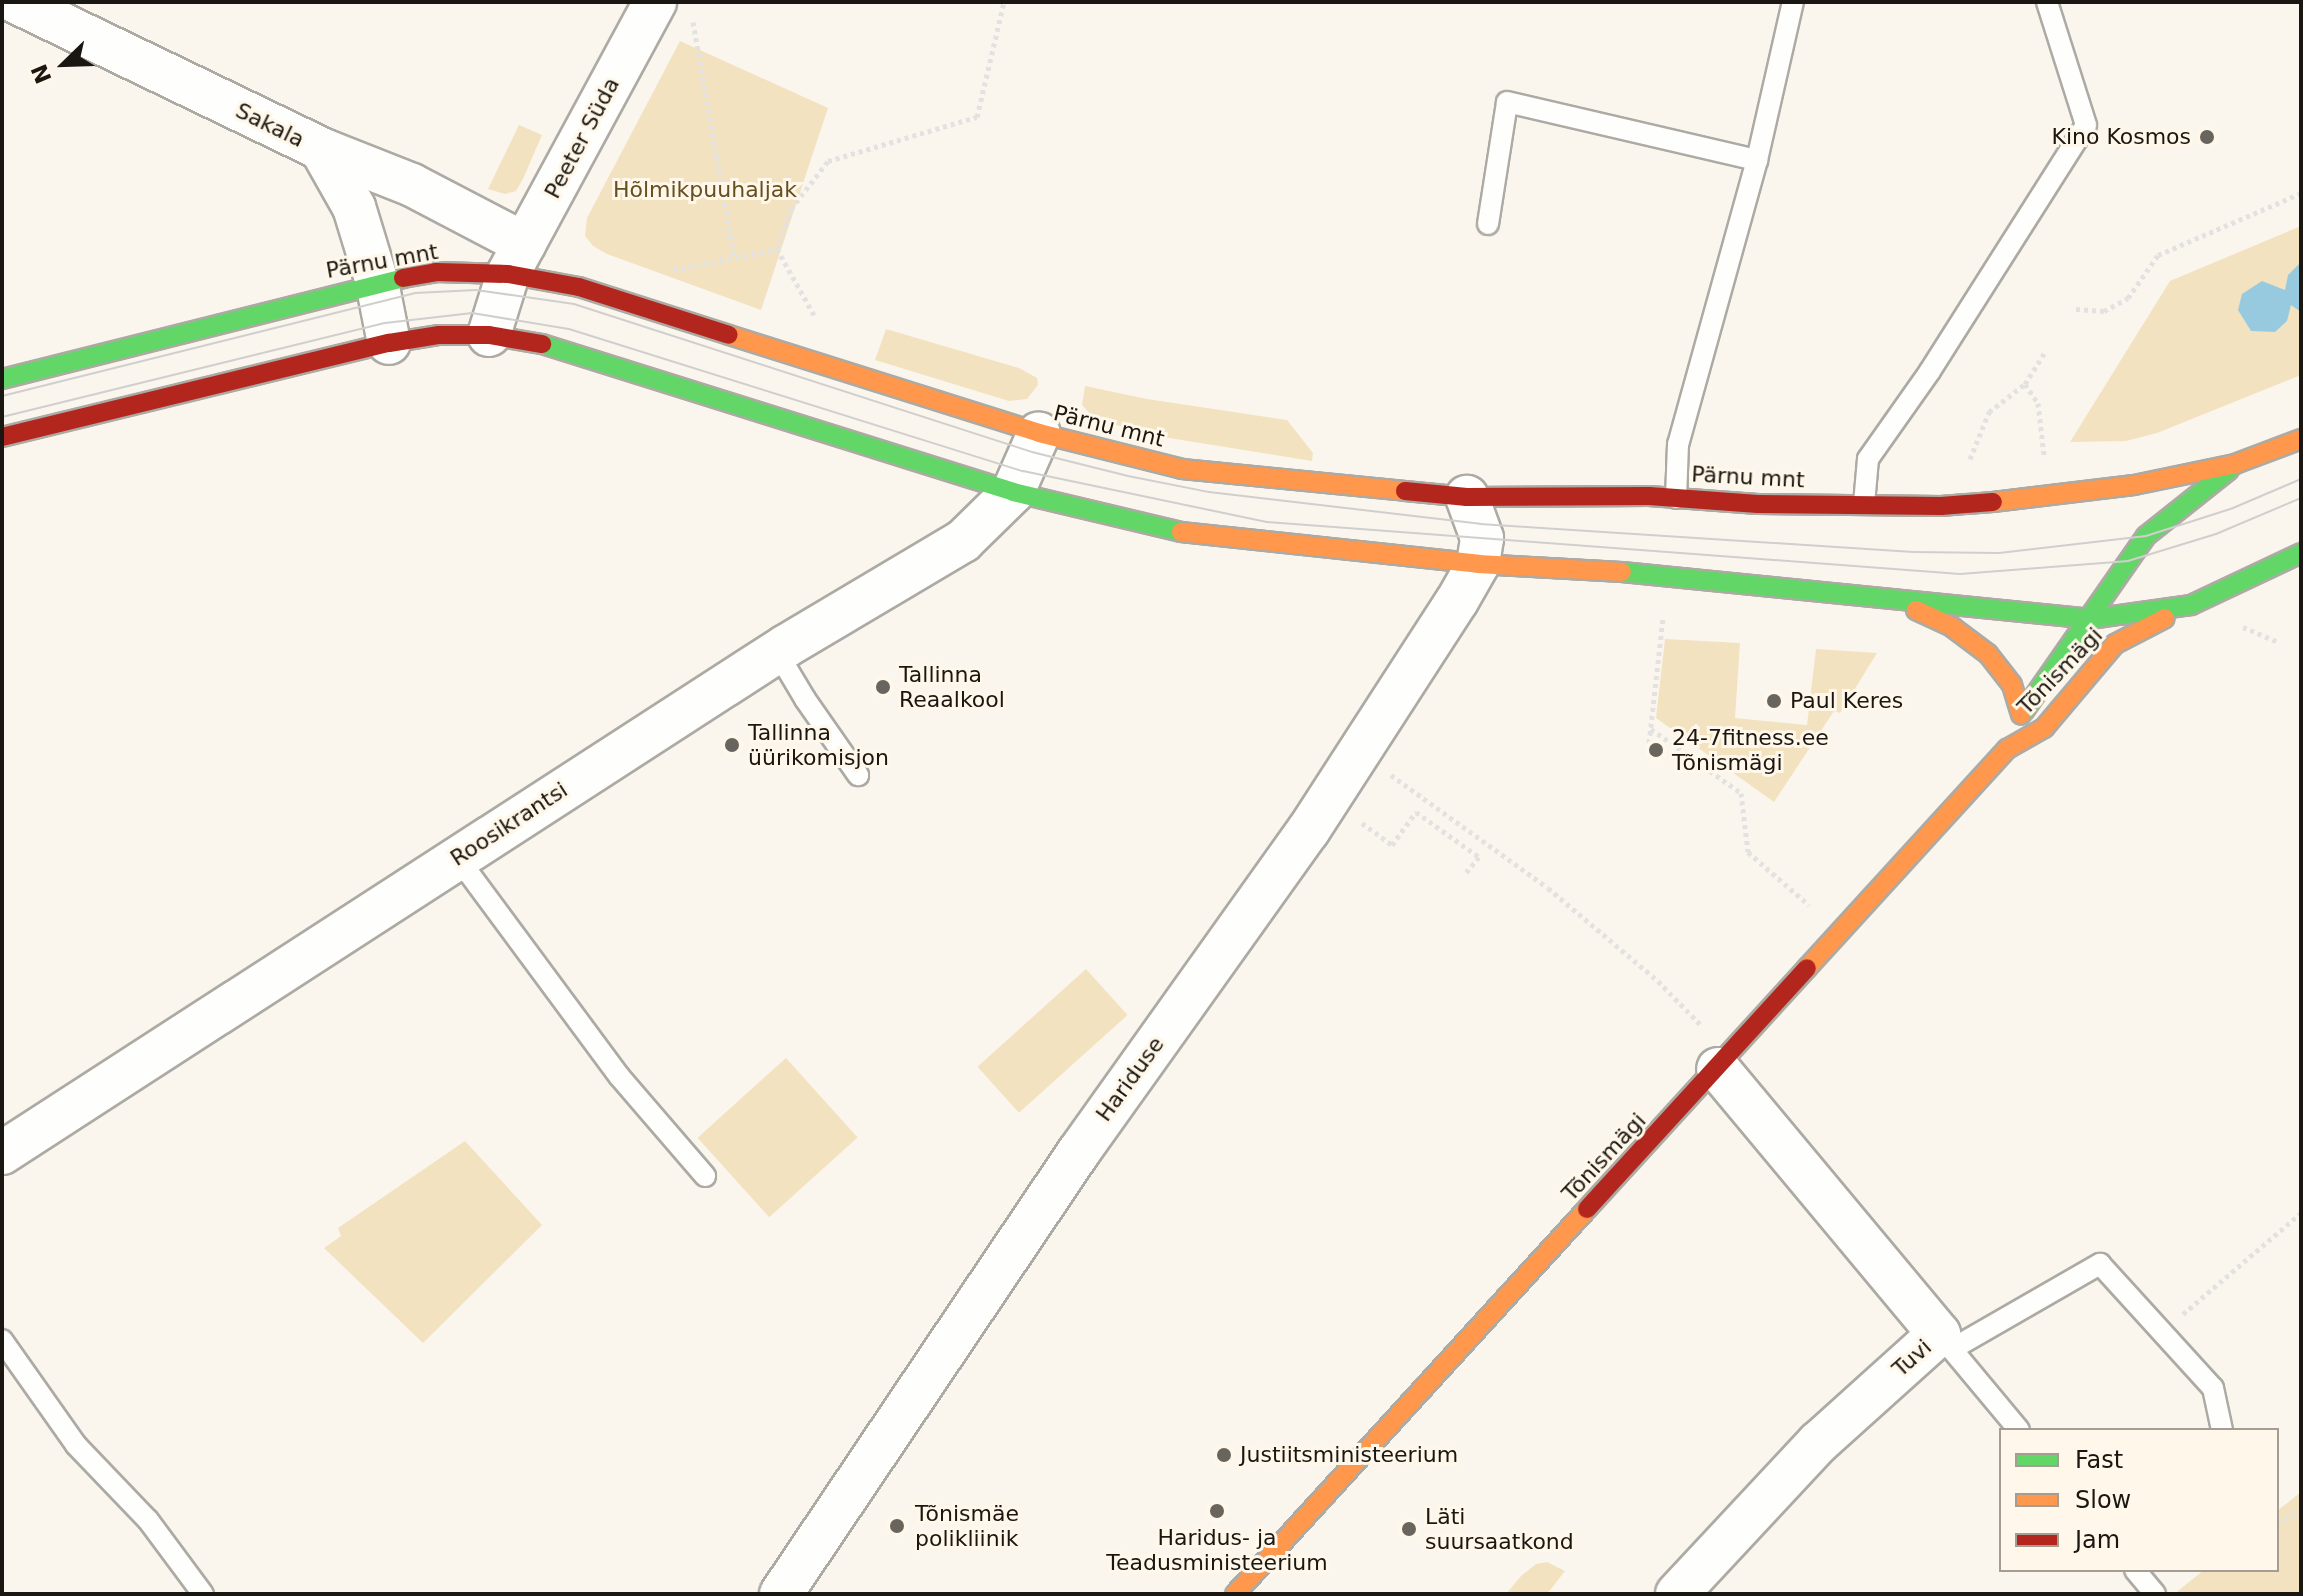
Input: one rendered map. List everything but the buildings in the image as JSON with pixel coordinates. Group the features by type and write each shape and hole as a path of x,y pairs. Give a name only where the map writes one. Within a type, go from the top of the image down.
{"main road":[{"name":"Pärnu mnt","path":"2,379 377,282 516,259 594,291 1039,433 1182,469 1467,497 1676,498 1758,504 1941,506 2042,498 2235,464 2301,439"},
{"path":"2,437 389,343 439,335 489,335 558,347 1013,492 1175,531 1478,564 1643,573 2090,619 2191,605 2301,553"},
{"name":"Pärnu mnt","path":"2090,619 2146,536 2235,464"},
{"path":"1896,601 1952,627 1988,654 2012,685 2021,715"},
{"name":"Tõnismägi","path":"1235,1594 1718,1069 2007,749 2044,728 2115,644 2191,605"},
{"name":"Tõnismägi","path":"2007,749 2021,715 2090,619"}],"street":[{"name":"Sakala","path":"16,2 321,149 412,185 516,259"},
{"name":"Peeter Süda","path":"489,335 516,259 674,9"},
{"path":"321,149 354,207 377,282 389,343"},
{"path":"1013,492 1039,433"},
{"name":"Roosikrantsi","path":"2,1153 777,652 963,541 1013,492"},
{"path":"1467,497 1480,524 1478,564"},
{"name":"Hariduse","path":"781,1594 1078,1153 1308,831 1478,564"},
{"name":"Tuvi","path":"1677,1594 1818,1443 1946,1342 1718,1069"}],"lane":[{"path":"1676,498 1678,444 1757,160 1793,2"},
{"path":"1864,504 1868,459 1930,371 2086,125 2047,2"},
{"path":"1488,224 1507,102 1757,160"},
{"path":"777,652 805,699 858,775"},
{"path":"457,857 611,1065 705,1176"},
{"path":"2017,1428 1946,1342 2100,1264 2213,1388 2222,1428"},
{"path":"2,1340 76,1445 148,1520 203,1594"},
{"path":"2137,1572 2155,1594"}],"path":[{"path":"816,318 777,249 791,209 828,161 977,117 1004,2"},
{"path":"674,9 734,258"},
{"path":"2076,309 2104,311 2128,298 2158,255 2301,193"},
{"path":"658,273 777,249"},
{"path":"1970,459 1989,412 2025,384 2046,351"},
{"path":"2025,384 2038,403 2045,460"},
{"path":"1649,743 1665,605"},
{"path":"1651,729 1741,793 1748,852 1816,911"},
{"path":"1386,771 1548,888 1658,981 1706,1030 1718,1069"},
{"path":"1357,819 1392,845 1416,812 1479,857 1464,875"},
{"path":"2162,1332 2301,1213"},
{"path":"2279,1523 2301,1510"}],"green space":[{"name":"Hõlmikpuuhaljak","path":"680,41 828,108 761,310 607,254 593,246 585,236 587,218"},
{"path":"519,125 542,135 523,179 516,191 505,194 488,189"},
{"path":"2301,226 2301,375 2157,433 2126,441 2070,442 2170,281"},
{"path":"886,329 1019,368 1037,378 1038,385 1027,399 1009,401 875,360"},
{"path":"1085,386 1147,399 1287,420 1313,453 1312,461 1169,438 1096,420 1082,405"},
{"path":"1665,639 1740,643 1735,718 1807,725 1816,649 1877,653 1840,713 1834,711 1774,802 1656,718"},
{"path":"1086,969 1127,1015 1019,1113 978,1067"},
{"path":"786,1058 858,1138 769,1217 698,1138"},
{"path":"465,1141 542,1225 423,1343 324,1248 341,1236 338,1228"},
{"path":"2301,1492 2301,1594 2174,1594 2202,1572 2279,1572 2279,1509"},
{"path":"1547,1562 1565,1571 1547,1594 1506,1594 1536,1564"}],"water":[{"path":"2301,262 2301,312 2291,305 2287,321 2275,332 2251,331 2238,310 2242,294 2262,281 2285,290 2288,275"}],"tram line":[{"path":"2,396 415,293 476,290 574,304 1032,452 1128,476 1209,492 1480,524 1913,552 1999,553 2146,536 2233,508 2301,479"},
{"path":"2,417 385,323 472,313 569,329 1023,471 1267,522 1960,574 2128,561 2216,534 2301,498"}],"traffic: fast":[{"path":"2,379 403,278"},
{"path":"542,344 1013,492 1181,532"},
{"path":"2024,711 2146,536 2229,470"},
{"path":"1622,572 2090,619 2191,605 2301,553"}],"traffic: slow":[{"path":"729,335 1039,433 1182,469 1405,491"},
{"path":"1993,502 2134,485 2235,464 2301,439"},
{"path":"1181,532 1478,564 1622,572"},
{"path":"1916,610 1952,627 1988,654 2012,685 2021,715"},
{"path":"1807,968 2007,749 2044,728 2115,644 2165,618"},
{"path":"1235,1594 1587,1209"}],"traffic: jam":[{"path":"403,278 436,272 508,274 579,287 729,335"},
{"path":"2,437 389,343 439,335 489,335 542,344"},
{"path":"1405,491 1467,497 1649,496 1758,504 1941,506 1993,502"},
{"path":"1587,1209 1807,968"}],"place":[{"name":"Kino Kosmos","path":"2207,137"},
{"name":"Tallinna Reaalkool","path":"883,687"},
{"name":"Paul Keres","path":"1774,701"},
{"name":"Tallinna üürikomisjon","path":"732,745"},
{"name":"24-7fitness.ee Tõnismägi","path":"1656,750"},
{"name":"Justiitsministeerium","path":"1224,1455"},
{"name":"Haridus- ja Teadusministeerium","path":"1217,1511"},
{"name":"Tõnismäe polikliinik","path":"897,1526"},
{"name":"Läti suursaatkond","path":"1409,1529"}]}
